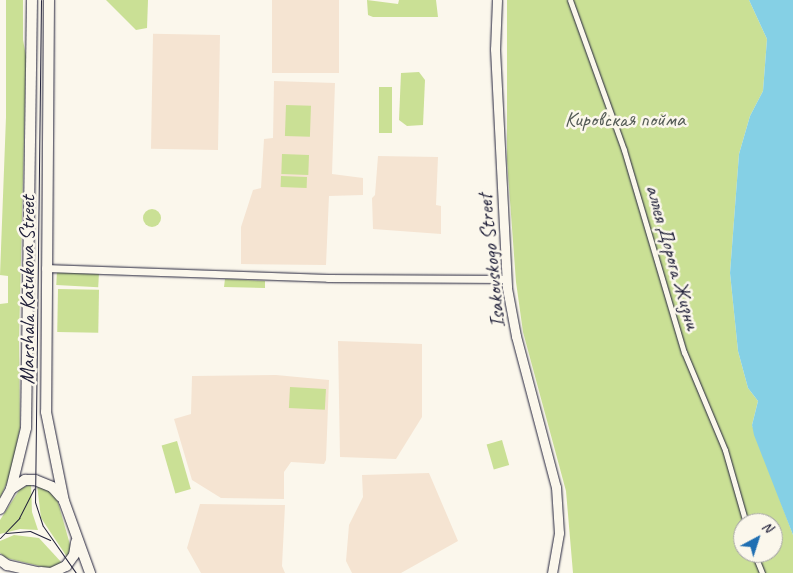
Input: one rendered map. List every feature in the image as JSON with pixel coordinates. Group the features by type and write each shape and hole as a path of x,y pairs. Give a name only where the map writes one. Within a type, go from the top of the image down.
{"main road":[{"name":"Marshala Katukova Street","path":"0,509 11,489 24,445 26,414 32,0"},
{"name":"Marshala Katukova Street","path":"49,0 45,268 46,412 64,501 90,573"},
{"path":"11,489 25,480 35,480 56,490 64,501"},
{"path":"2,563 42,573 51,573 66,566 74,555 77,541"}],"street":[{"name":"Isakovskogo Street","path":"496,0 495,49 506,279 516,336 556,487 559,533 552,573"},
{"name":"аллея Дорога Жизни","path":"570,0 624,150 684,352 724,450 743,513"},
{"path":"45,268 328,278 506,279"}],"shaded area":[{"path":"272,0 339,0 339,73 272,73"},
{"path":"153,34 220,35 218,150 151,149"},
{"path":"274,81 335,83 332,174 363,178 363,195 329,196 326,265 241,264 241,227 253,190 261,188 264,139 273,138"},
{"path":"378,156 438,157 436,205 441,206 441,234 373,229 372,198 375,195"},
{"path":"338,341 422,344 422,417 396,459 340,457"},
{"path":"276,375 329,380 326,460 324,464 291,462 284,472 284,499 221,498 192,480 174,419 191,414 192,376"},
{"path":"429,473 458,541 401,573 352,573 346,561 349,525 363,497 362,475"},
{"path":"200,504 285,505 282,566 285,573 201,573 187,548"}],"green space":[{"path":"6,0 23,0 23,40 26,56 19,339 20,428 10,476 0,498 0,304 8,303 8,276 0,275 6,117"},
{"path":"106,0 148,0 147,28 136,30"},
{"path":"367,0 398,4 399,0 436,0 438,17 373,17 368,15"},
{"name":"Кировская пойма","path":"507,0 749,0 767,39 763,91 750,116 739,154 730,273 738,351 748,388 758,401 752,425 793,535 793,573 573,573 566,491 523,332 516,282 507,160"},
{"path":"419,72 425,80 423,125 407,126 399,120 401,73"},
{"path":"379,87 392,87 392,133 379,133"},
{"path":"286,105 311,106 310,137 285,136"},
{"path":"282,154 309,155 308,175 281,174"},
{"path":"281,176 307,177 307,188 281,187"},
{"path":"152,209 158,212 161,218 158,224 152,227 146,224 143,218 146,212"},
{"path":"57,271 99,273 98,287 56,285"},
{"path":"225,279 265,281 265,288 224,287"},
{"path":"58,289 99,290 98,333 57,332"},
{"path":"290,387 326,389 325,410 289,408"},
{"path":"502,440 509,465 494,469 487,444"},
{"path":"177,441 191,489 175,493 162,445"},
{"path":"31,484 32,512 38,530 20,529 0,534 0,520 20,489"},
{"path":"37,485 47,489 57,499 71,548 67,557 41,518"},
{"path":"14,535 39,538 62,563 52,569 6,558 0,553 0,541"}],"water":[{"path":"749,0 793,0 793,535 754,435 752,425 758,401 748,388 738,351 730,273 739,154 750,116 763,91 767,39"}],"tram line":[{"path":"41,0 35,502 43,526 76,573"},
{"path":"0,538 19,518 34,489"},
{"path":"6,533 30,531 50,540"}]}
